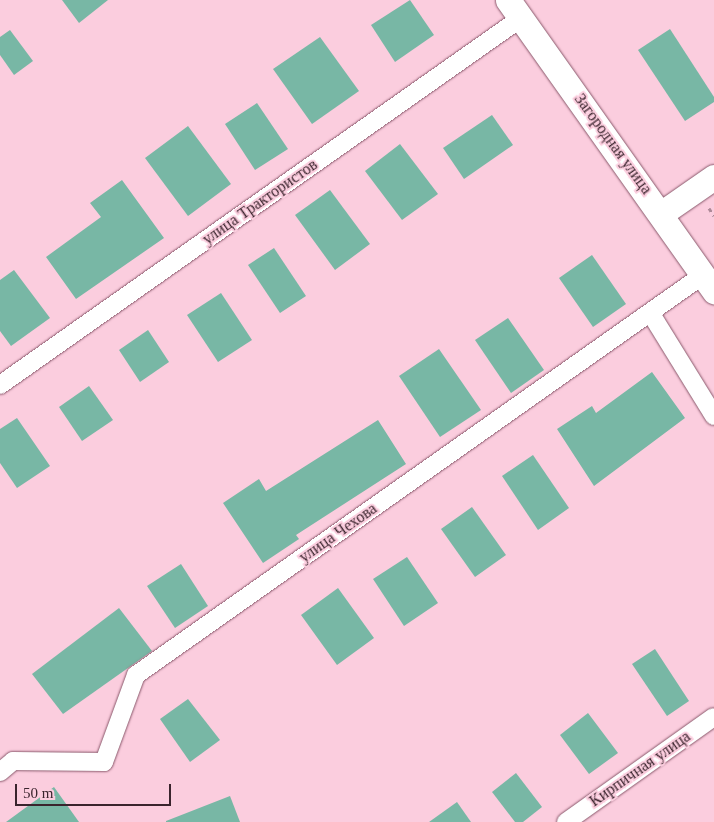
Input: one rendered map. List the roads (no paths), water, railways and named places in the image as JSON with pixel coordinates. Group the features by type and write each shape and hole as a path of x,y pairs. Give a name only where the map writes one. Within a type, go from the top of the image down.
{"street":[{"name":"Загородная улица","path":"515,9 662,212 709,283"},
{"name":"улица Трактористов","path":"0,385 515,9"},
{"path":"662,212 714,177"},
{"name":"улица Чехова","path":"0,772 13,761 104,762 136,675 651,314 709,283"},
{"path":"651,314 714,416"},
{"name":"Кирпичная улица","path":"566,822 714,717"}]}
